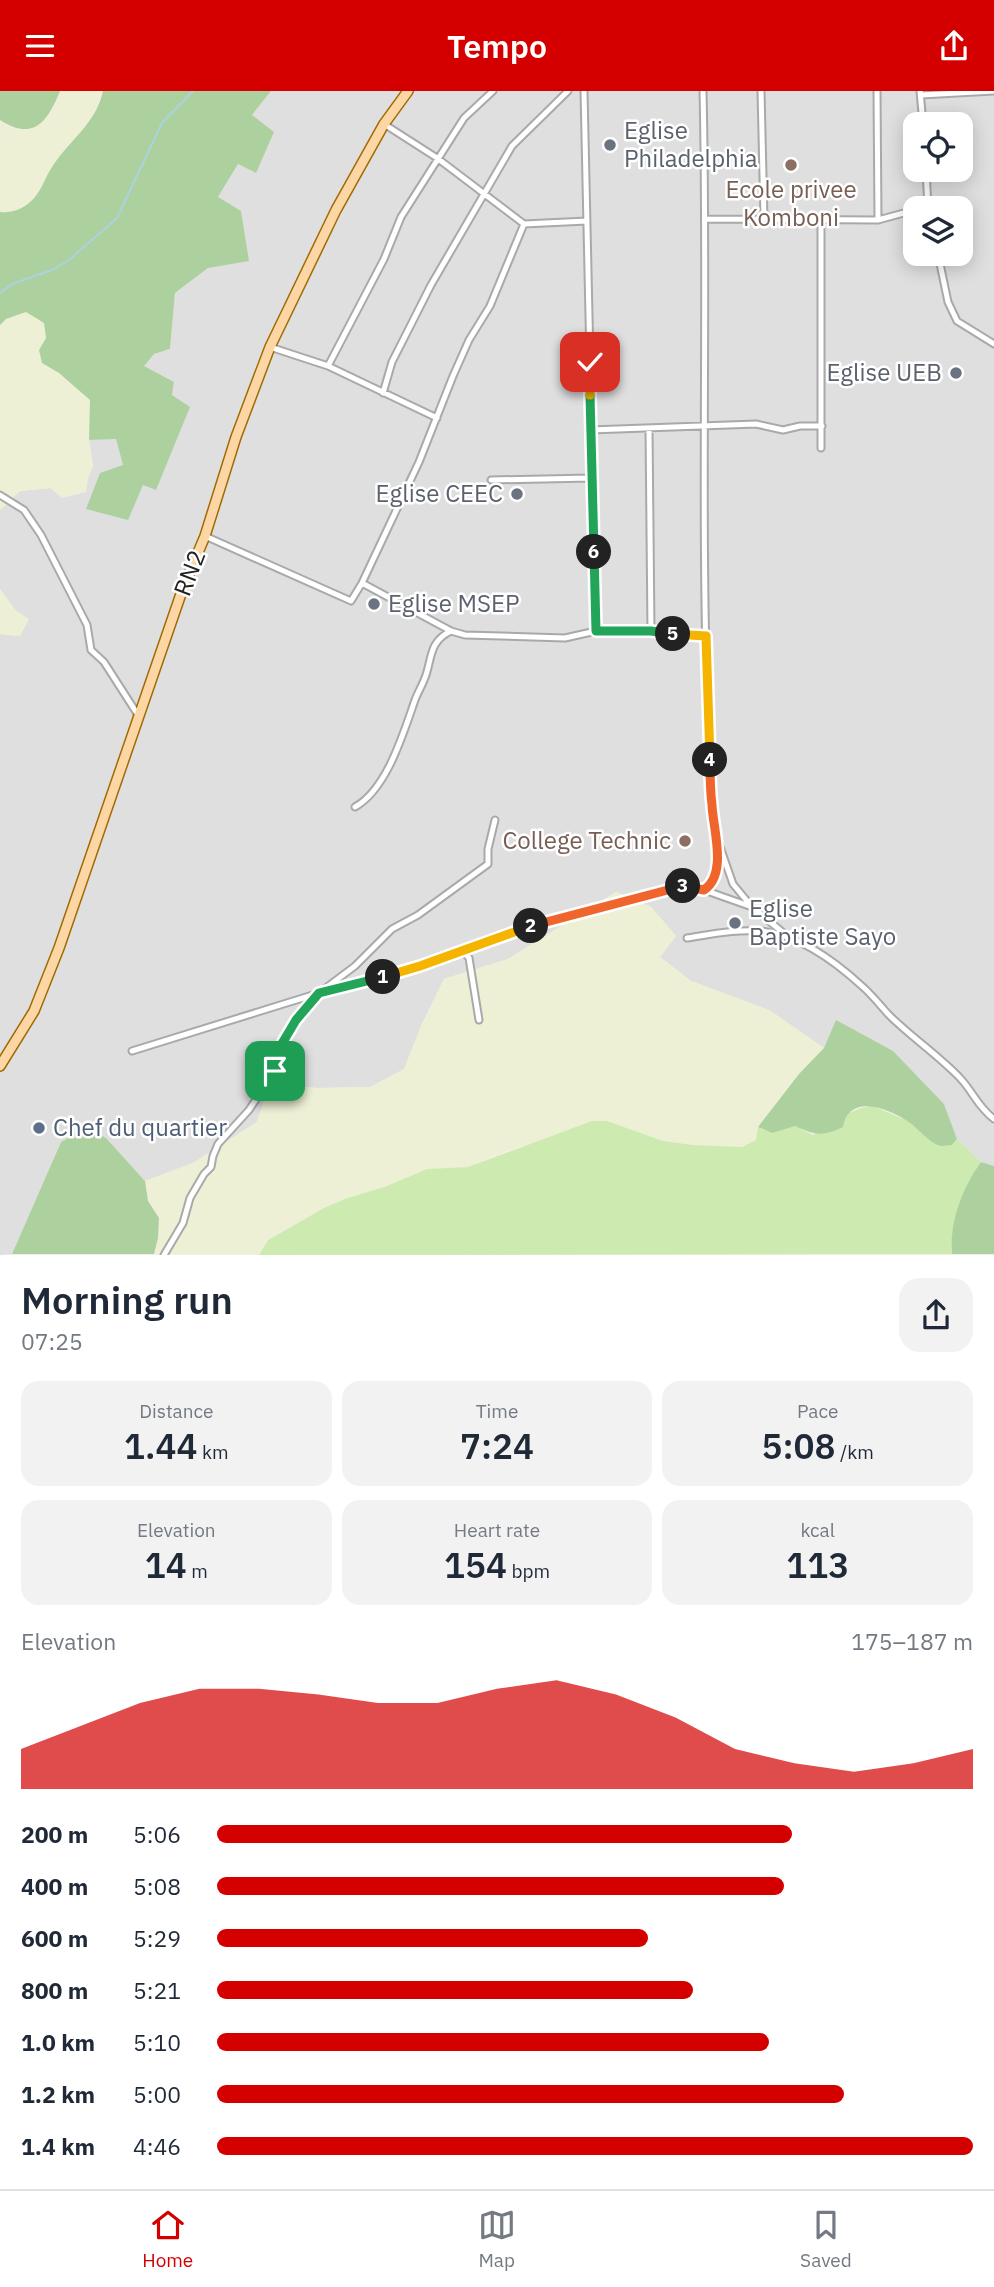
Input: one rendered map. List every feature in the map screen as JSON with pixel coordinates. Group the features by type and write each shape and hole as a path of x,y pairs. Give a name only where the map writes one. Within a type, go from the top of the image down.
{"main road":[{"name":"RN2","path":"0,1066 34,1011 59,949 138,716 185,582 205,536 236,437 270,347 336,210 384,124 408,91"}],"street":[{"path":"328,366 384,259 401,217 464,118 493,91"},
{"path":"383,393 392,362 419,307 512,146 568,91"},
{"path":"584,91 596,631"},
{"path":"703,91 706,219 706,636 711,803 718,837 733,884 752,907 788,937 826,958 863,987 889,1015 928,1047 962,1081 981,1108 994,1119"},
{"path":"761,91 764,219"},
{"path":"877,91 878,220"},
{"path":"922,112 921,93 994,91"},
{"path":"384,124 437,158 524,224 587,221"},
{"path":"706,219 878,220 903,213"},
{"path":"821,220 821,448"},
{"path":"205,536 351,601 419,463 469,340 490,306 524,224"},
{"path":"940,266 947,302 957,321 994,344"},
{"path":"270,347 328,366 437,418"},
{"path":"590,430 756,424 783,430 800,425 822,426"},
{"path":"649,428 651,631"},
{"path":"491,480 591,478"},
{"path":"0,495 24,510 41,535 87,625 91,650 104,662 138,716"},
{"path":"362,583 451,631 465,635 565,638 596,631 651,631 706,636"},
{"path":"355,807 372,793 396,751 425,677 432,651 440,636 451,631"},
{"path":"164,1255 183,1223 190,1198 211,1167 218,1144 249,1110 275,1071 277,1052 296,1020 319,993 355,966 391,929 418,915 488,864 488,849 495,820"},
{"path":"704,890 710,886 716,871 718,837"},
{"path":"132,1051 319,993 420,966 547,920 621,903 681,885 752,907"},
{"path":"687,938 724,932 763,931 788,937"},
{"path":"461,950 468,958 479,1020"}],"shaded area":[{"path":"271,91 994,91 994,1166 981,1162 957,1139 944,1104 824,1048 769,1010 691,981 660,957 676,936 651,907 616,892 508,959 444,979 404,1069 371,1087 317,1088 270,1083 257,1122 193,1163 145,1181 107,1139 61,1142 12,1254 0,1255 0,634 20,636 15,610 0,589 0,510 20,491 50,488 88,478 93,466 89,440 116,438 123,465 143,485 157,489 174,382 143,366 154,354 170,349 175,293 208,268 218,197 238,164 256,173 252,115"}],"green space":[{"path":"0,91 60,91 45,119 38,125 22,129 0,120"},
{"path":"60,91 103,91 96,109 80,135 53,165 44,185 30,202 12,213 0,212 0,120 14,129 51,114"},
{"path":"103,91 271,91 252,115 274,132 256,173 238,164 218,197 241,211 249,261 208,268 175,293 170,349 154,354 144,366 174,382 172,395 190,407 156,490 143,485 128,520 86,509 100,473 123,465 116,439 89,440 90,400 59,373 42,363 39,350 46,338 44,323 26,312 6,319 0,325 0,212 19,209 34,198 54,164 89,122"},
{"path":"26,311 44,323 46,338 39,350 42,363 59,373 91,400 89,440 93,466 86,492 62,498 50,488 20,491 0,510 0,325 6,319"},
{"path":"0,589 15,610 29,619 20,636 0,634"},
{"path":"616,892 651,907 676,936 660,957 691,981 769,1010 824,1048 776,1102 757,1140 742,1147 693,1145 663,1141 607,1121 509,1150 468,1167 427,1169 387,1186 345,1199 268,1239 259,1254 154,1254 159,1218 148,1201 145,1181 193,1163 257,1122 270,1083 317,1088 370,1087 404,1069 444,979 508,959"},
{"path":"836,1020 893,1051 944,1104 957,1139 952,1145 941,1146 902,1118 872,1107 853,1110 847,1116 843,1127 824,1133 813,1133 795,1126 772,1133 758,1127 799,1074 824,1048"},
{"path":"873,1106 908,1121 932,1141 952,1145 957,1139 981,1162 959,1206 953,1232 952,1254 259,1255 268,1240 345,1199 387,1186 427,1169 468,1167 592,1121 607,1121 663,1141 742,1147 756,1140 758,1127 766,1131 795,1126 813,1135 850,1113"},
{"path":"89,1127 107,1139 145,1181 148,1201 159,1218 154,1254 12,1254 61,1142"},
{"path":"981,1162 994,1166 994,1254 952,1254 953,1230 959,1205 968,1182"}],"waterway":[{"path":"0,293 12,284 52,270 69,260 117,218 162,123 193,91"}],"place":[{"name":"Eglise Philadelphia","path":"610,145"},
{"name":"Ecole privee Komboni","path":"791,165"},
{"name":"Eglise UEB","path":"956,373"},
{"name":"Eglise CEEC","path":"517,494"},
{"name":"Eglise MSEP","path":"374,604"},
{"name":"College Technic","path":"685,841"},
{"name":"Eglise Baptiste Sayo","path":"735,923"},
{"name":"Chef du quartier","path":"39,1128"}],"route":[{"path":"275,1071 277,1052 296,1020 319,993 420,966 547,920 621,903 681,885 704,890 710,886 716,871 718,837 711,803 706,636 651,631 596,631 590,362"}]}
